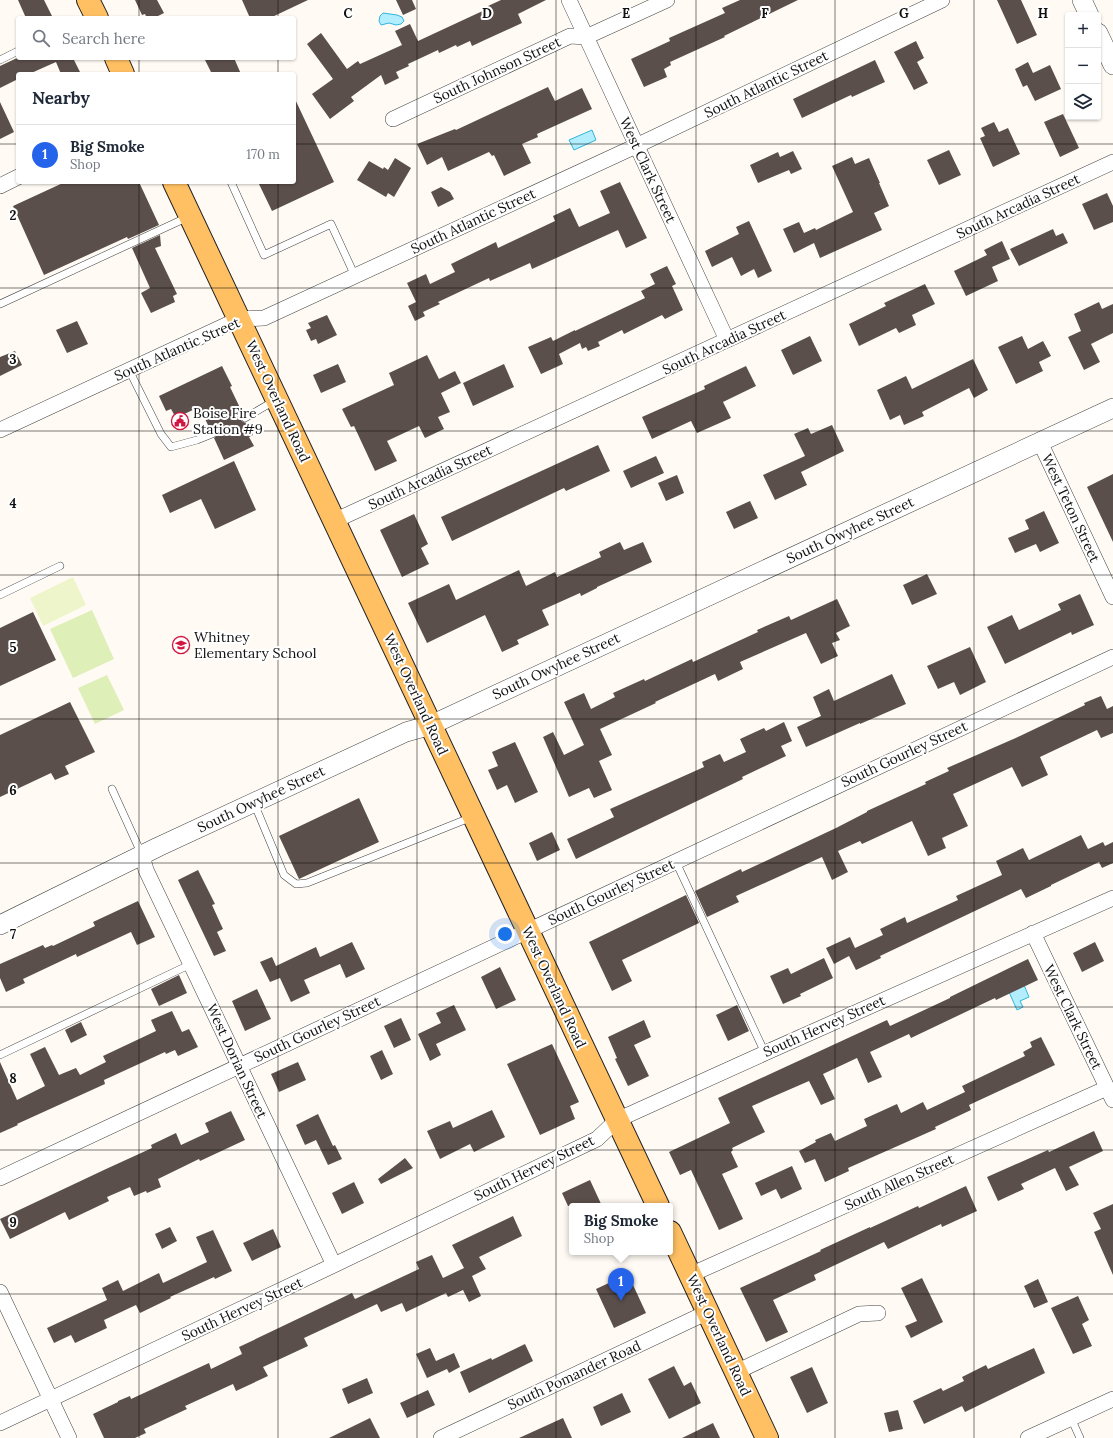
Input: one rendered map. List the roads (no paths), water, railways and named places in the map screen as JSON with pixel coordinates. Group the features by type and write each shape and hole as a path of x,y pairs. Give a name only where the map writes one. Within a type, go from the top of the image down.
{"main road":[{"path":"117,60 122,72"},
{"name":"West Overland Road","path":"176,184 657,1203"},
{"name":"West Overland Road","path":"673,1238 767,1438"}],"street":[{"name":"West Clark Street","path":"569,0 726,340"},
{"name":"South Johnson Street","path":"394,119 570,36 586,37 667,0"},
{"name":"South Atlantic Street","path":"0,430 239,319 264,318 636,146 942,0"},
{"path":"1082,0 1088,12"},
{"path":"1101,39 1113,65"},
{"name":"South Arcadia Street","path":"334,522 1113,162"},
{"path":"0,186 16,178"},
{"name":"South Owyhee Street","path":"2,922 406,732 431,725 1113,408"},
{"name":"West Teton Street","path":"1040,442 1113,597"},
{"name":"South Gourley Street","path":"0,1178 1113,657"},
{"name":"West Dorian Street","path":"142,855 146,870 334,1265"},
{"name":"South Hervey Street","path":"0,1423 597,1139 617,1120 1113,898"},
{"name":"West Clark Street","path":"1033,933 1110,1094"},
{"name":"South Allen Street","path":"690,1275 1110,1094"},
{"path":"0,1292 69,1438"},
{"name":"South Pomander Road","path":"441,1438 708,1312"},
{"path":"736,1372 858,1314 878,1313"},
{"path":"1028,1438 1113,1398"}],"lane":[{"path":"0,60 16,53"},
{"path":"232,184 264,255 331,224 355,276"},
{"path":"0,304 190,216"},
{"path":"129,370 161,434 171,447 198,440 212,434"},
{"path":"245,418 277,399"},
{"path":"0,595 60,566"},
{"path":"112,789 142,855"},
{"path":"254,803 284,875 296,884 307,883 474,816"},
{"path":"676,862 765,1053"},
{"path":"0,1055 191,964"},
{"path":"1071,1418 1080,1438"}],"water":[{"path":"383,13 397,15 402,17 404,21 401,24 396,25 389,23 381,25 379,21 380,16"},
{"path":"592,130 596,140 574,150 569,140"},
{"path":"1024,985 1029,997 1020,1001 1023,1007 1017,1010 1009,992"}],"place":[{"name":"Boise Fire Station #9","path":"180,421"},
{"name":"Whitney Elementary School","path":"181,645"},
{"name":"Big Smoke","path":"621,1301"}]}
